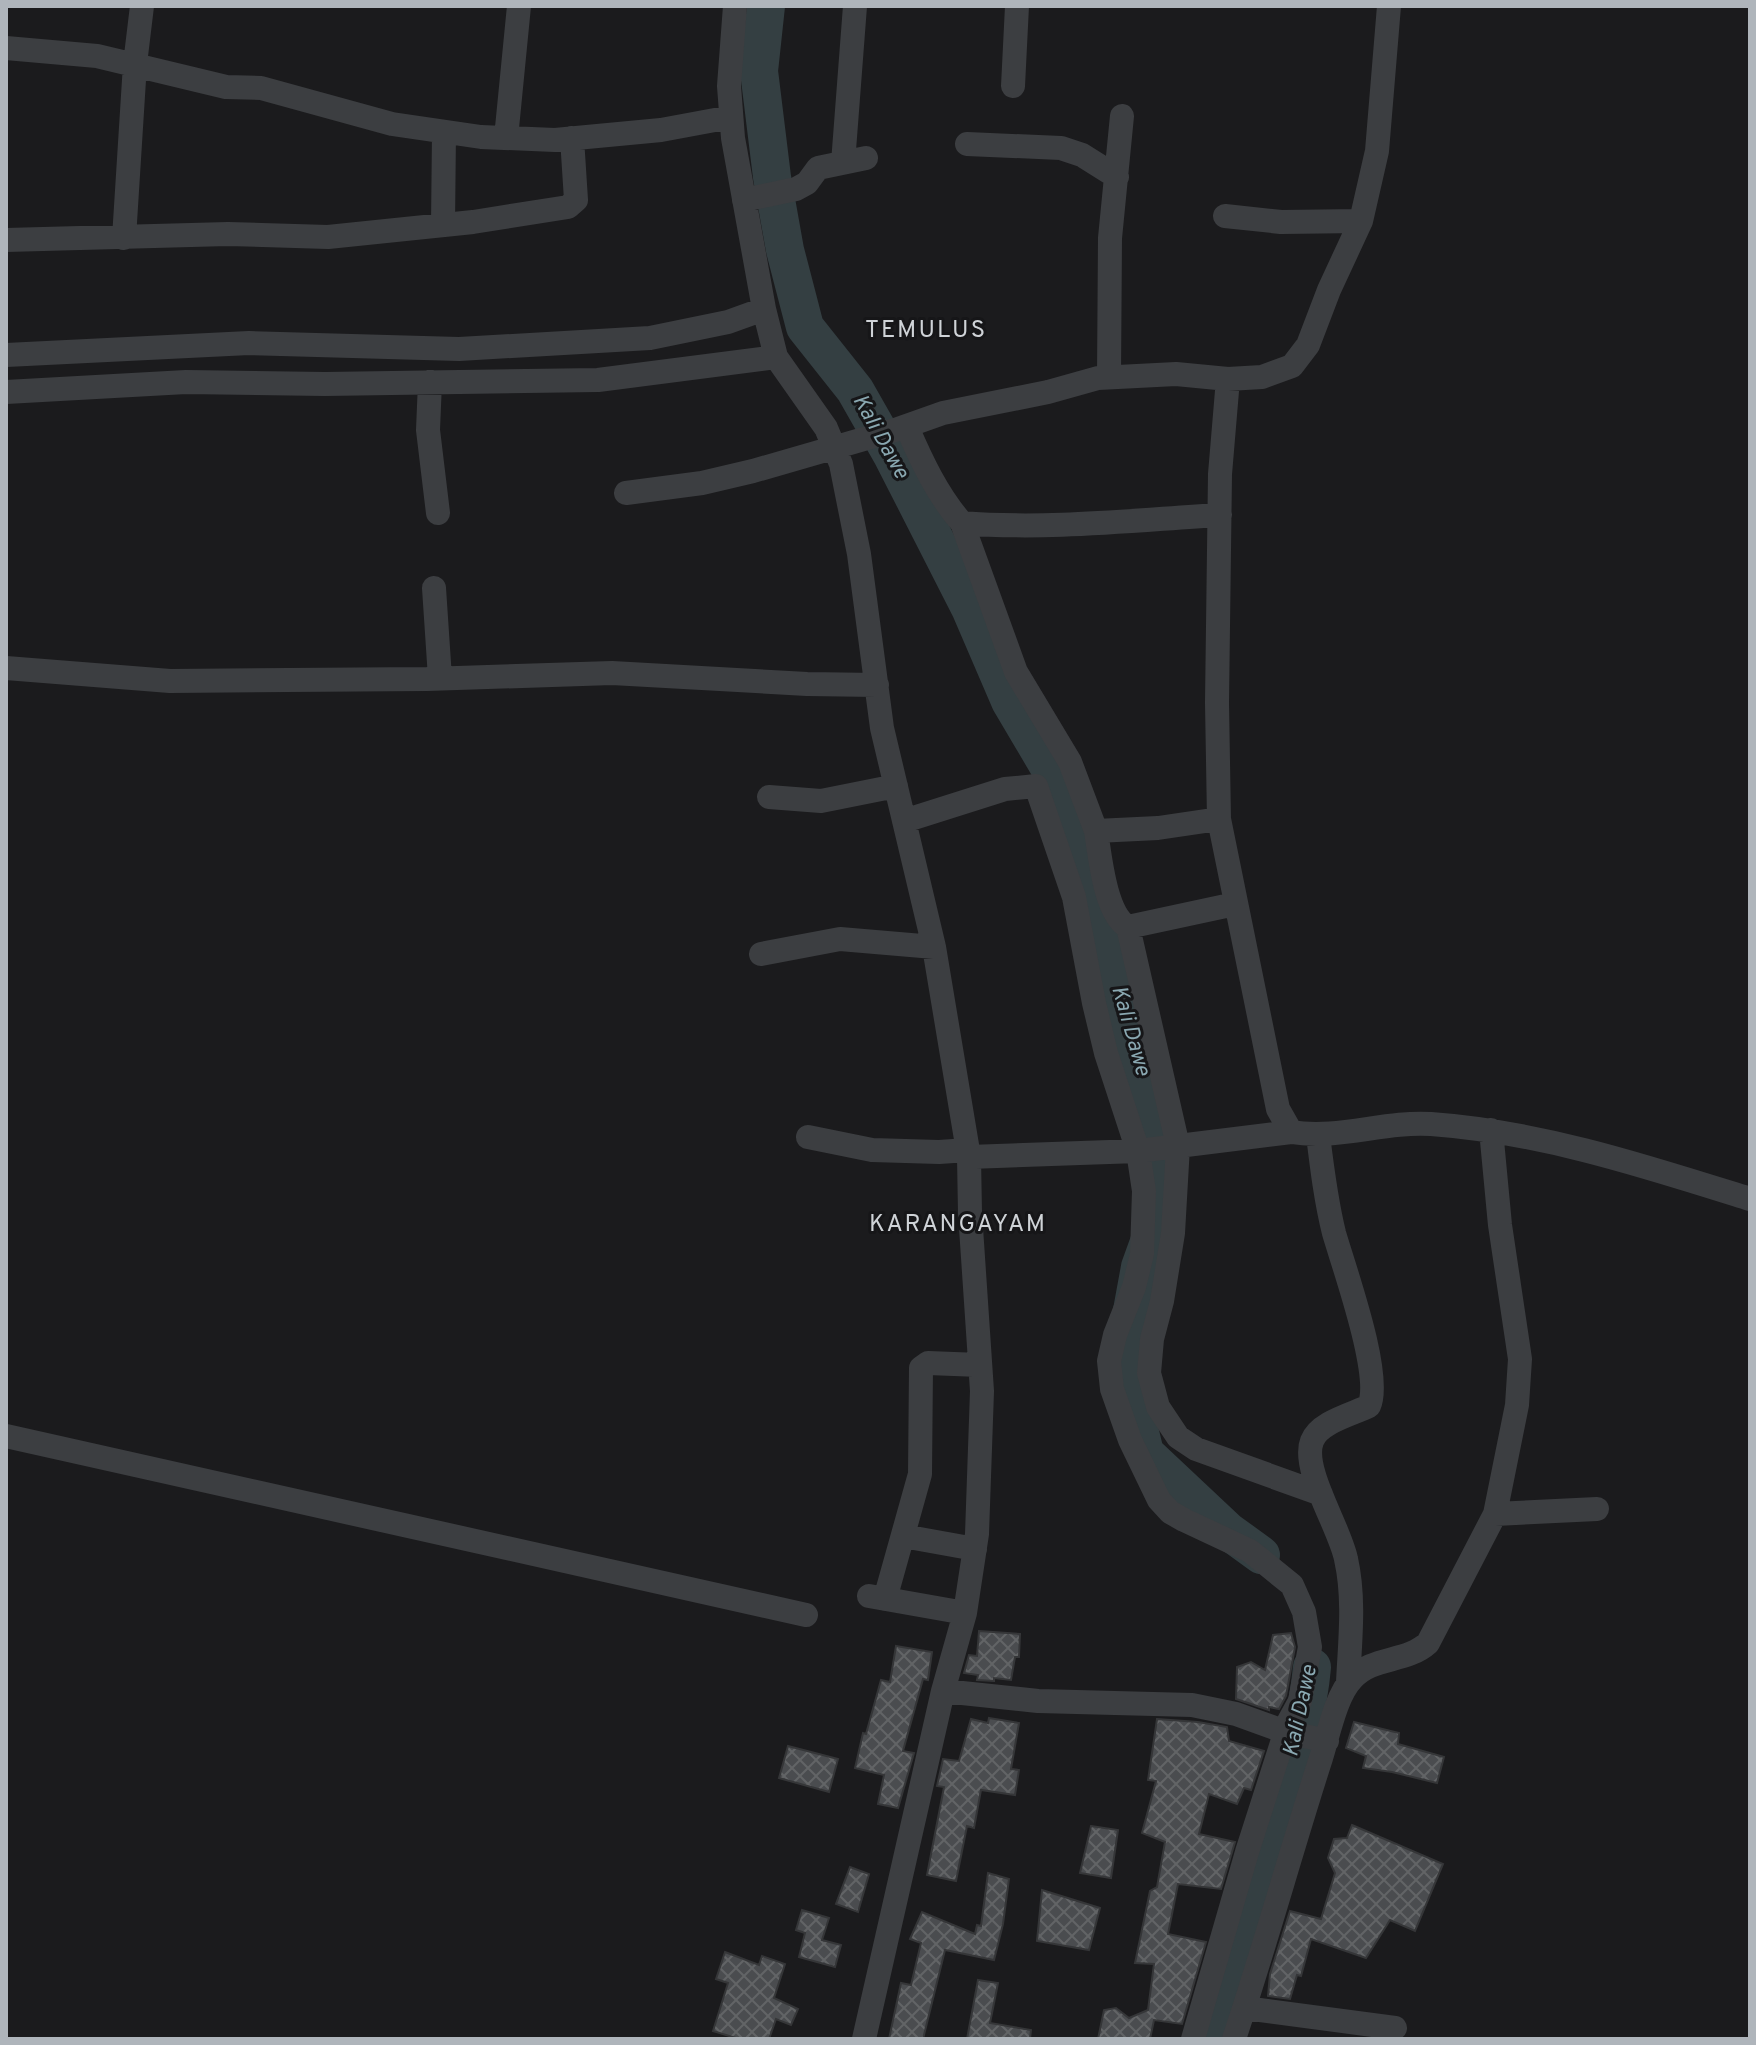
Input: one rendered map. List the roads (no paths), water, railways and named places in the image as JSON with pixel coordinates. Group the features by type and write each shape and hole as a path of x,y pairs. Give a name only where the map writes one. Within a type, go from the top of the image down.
{"street":[{"path":"124,238 135,64 142,6"},
{"path":"506,138 519,6"},
{"path":"735,6 729,86 731,117 765,196 764,309 776,357 826,428 846,445 882,728 934,947 969,1154 982,1391 975,1549 965,1613 943,1691 864,2039"},
{"path":"765,196 807,183 818,168 854,160 855,6"},
{"path":"1013,86 1017,6"},
{"path":"626,493 702,483 753,471 943,413 1109,376 1176,374 1228,379 1262,377 1292,366 1308,345 1361,221 1377,151 1389,6"},
{"path":"6,48 97,56 226,87 261,88 392,124 506,138 572,138 661,130 731,117"},
{"path":"1109,376 1110,238 1122,116"},
{"path":"443,225 444,132"},
{"path":"6,240 228,234 328,237 552,211 573,204 577,191 572,138"},
{"path":"967,144 1061,148 1082,155 1117,177"},
{"path":"1225,216 1281,222 1361,221"},
{"path":"6,355 249,343 459,349 634,339 728,322 764,309"},
{"path":"6,392 186,382 325,384 598,380 776,357"},
{"path":"1228,379 1220,474 1219,819 1278,1109 1291,1132"},
{"path":"430,382 428,430 438,513"},
{"path":"901,428 951,511 962,523 1016,672 1070,762 1096,831 1108,892 1117,916 1128,927 1173,1233 1162,1301 1152,1339 1149,1373 1158,1407 1178,1437 1196,1449 1321,1494"},
{"path":"962,523 1067,523 1220,515"},
{"path":"434,588 440,678"},
{"path":"6,668 170,681 612,673 877,685"},
{"path":"769,797 821,801 896,786"},
{"path":"904,821 1005,789 1036,786 1074,897 1106,1053 1160,1148"},
{"path":"1096,831 1158,828 1219,819"},
{"path":"1128,927 1235,904"},
{"path":"761,954 840,939 934,947"},
{"path":"808,1137 872,1150 969,1154 1160,1148 1291,1132 1318,1135 1426,1124 1491,1130 1604,1154 1750,1199"},
{"path":"1193,2039 1247,1852 1305,1736 1348,1682 1367,1666 1408,1655 1428,1643 1495,1514 1517,1405 1520,1359 1500,1225 1491,1130"},
{"path":"1318,1135 1330,1213 1351,1284 1373,1379 1374,1396 1369,1406 1328,1425 1316,1434 1312,1442 1313,1471 1346,1557 1352,1612 1348,1682"},
{"path":"1160,1148 1144,1191 1142,1254 1109,1361 1112,1389 1130,1440 1159,1500 1170,1512 1184,1520 1250,1551 1292,1585 1304,1612 1310,1647 1300,1701 1305,1736 1245,2008 1234,2039"},
{"path":"965,1613 877,1598 903,1536 920,1474 921,1368 928,1363 980,1365"},
{"path":"6,1436 806,1615"},
{"path":"1495,1514 1597,1509"},
{"path":"903,1536 975,1549"},
{"path":"943,1691 1038,1701 1192,1705 1236,1714 1305,1736"},
{"path":"1245,2008 1395,2028"}],"waterway":[{"name":"Kali Dawe","path":"766,6 759,71 785,250 805,327 855,390 892,455 970,608 1010,701 1056,779 1087,859 1115,982 1163,1143 1162,1206 1140,1267 1125,1349 1132,1399 1145,1453 1228,1531 1261,1555"},
{"name":"Kali Dawe","path":"1214,2039 1301,1730 1312,1667"}],"district":[{"name":"TEMULUS","path":"926,331"},
{"name":"KARANGAYAM","path":"958,1225"}]}
